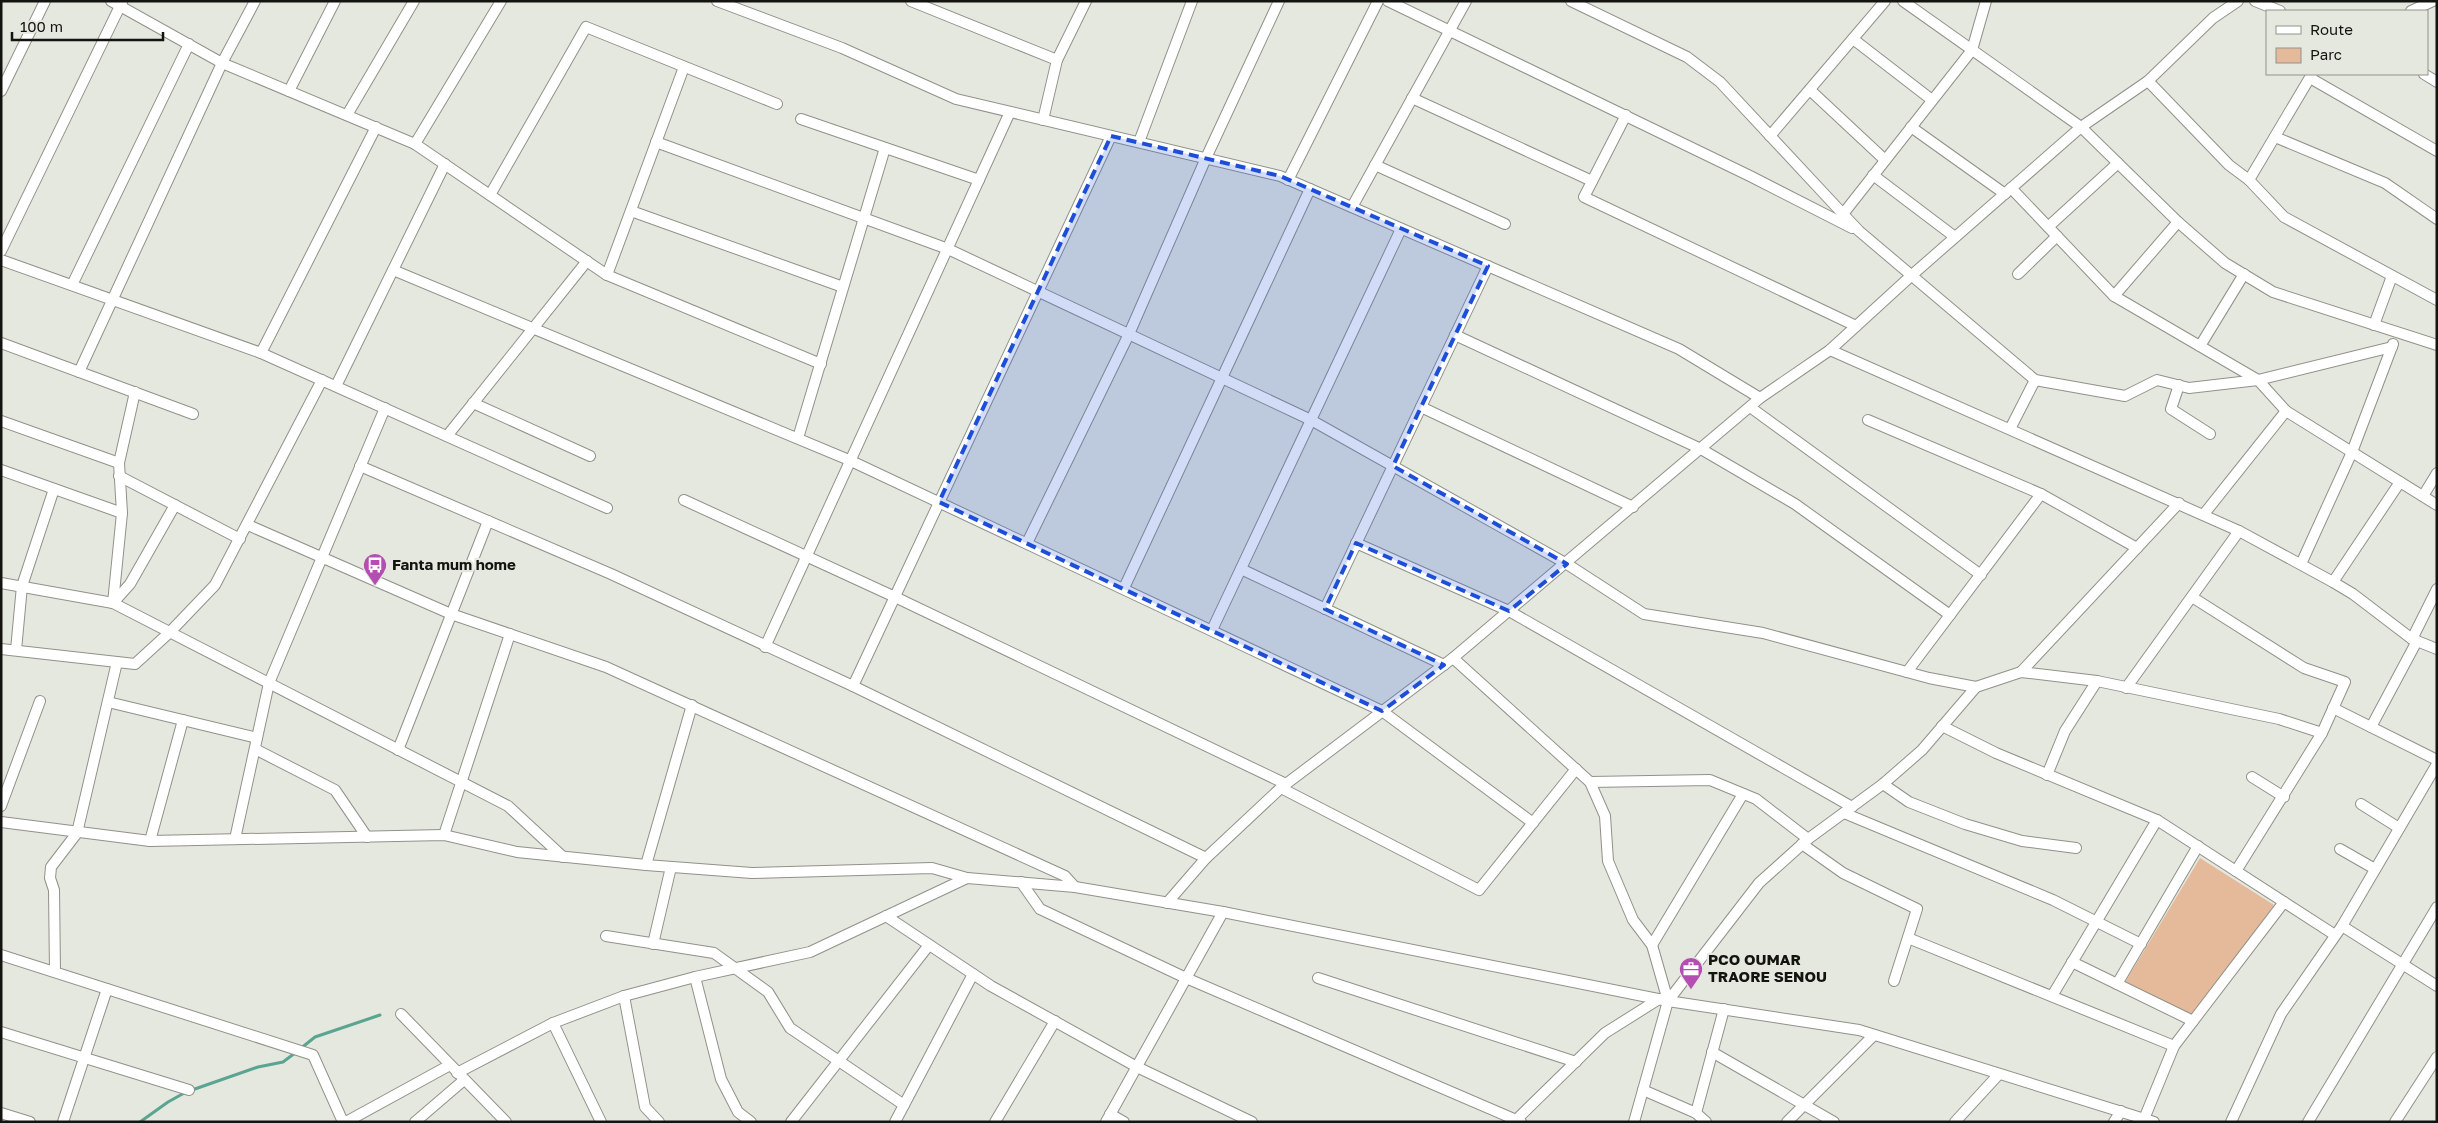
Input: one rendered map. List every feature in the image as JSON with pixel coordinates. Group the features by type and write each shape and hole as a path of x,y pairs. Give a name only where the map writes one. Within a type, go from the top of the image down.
{"street":[{"path":"1,91 45,1"},
{"path":"111,1 122,4 222,63 415,144 607,275 820,364"},
{"path":"79,372 222,63 255,1"},
{"path":"289,91 335,1"},
{"path":"347,115 414,1"},
{"path":"415,144 501,1"},
{"path":"717,1 842,48 956,99 1206,158 1288,180 1679,349 1760,398"},
{"path":"911,1 1057,60"},
{"path":"1043,120 1057,60 1086,1"},
{"path":"1139,142 1192,1"},
{"path":"1027,543 1128,334 1206,158 1279,1"},
{"path":"1288,180 1378,1"},
{"path":"1388,1 1859,231"},
{"path":"1352,207 1466,1"},
{"path":"1571,1 1687,57 1720,82 1859,231 2035,380 2125,396 2157,380 2189,388 2258,380 2392,347"},
{"path":"1770,136 1885,1"},
{"path":"1903,1 2081,127 2178,222 2225,263 2273,292 2437,345"},
{"path":"1842,214 1972,50 1986,1"},
{"path":"1167,904 1206,858 1283,786 1453,658 1567,564 1760,398 1830,350 1912,275 2081,127 2148,81 2213,18 2238,1"},
{"path":"2255,1 2278,10"},
{"path":"2413,10 2433,1"},
{"path":"1,251 122,4"},
{"path":"490,195 586,28 776,104"},
{"path":"1853,39 1932,100"},
{"path":"72,286 189,44"},
{"path":"607,275 684,67"},
{"path":"2426,75 2437,82"},
{"path":"2250,180 2311,76 2437,151"},
{"path":"2148,81 2229,165 2250,180 2284,217 2437,300"},
{"path":"1810,90 1885,160"},
{"path":"1412,98 1592,181"},
{"path":"765,647 1010,112"},
{"path":"1626,116 1584,197 1856,326"},
{"path":"801,119 979,180"},
{"path":"261,353 376,127"},
{"path":"1911,127 2008,191 2048,227 2114,296 2258,380 2286,411 2437,505"},
{"path":"853,686 1111,136"},
{"path":"2275,137 2385,183 2437,219"},
{"path":"656,142 948,249 1311,420 1567,564 1644,614 1763,633 1907,672 1976,687"},
{"path":"798,438 885,148"},
{"path":"2048,227 2118,163"},
{"path":"336,386 445,164"},
{"path":"1375,165 1505,224"},
{"path":"1873,175 1955,237"},
{"path":"1124,588 1310,189"},
{"path":"631,211 843,287"},
{"path":"2114,296 2178,222"},
{"path":"1212,630 1401,229"},
{"path":"2018,274 2057,236"},
{"path":"1,260 261,353 607,508"},
{"path":"447,436 587,261"},
{"path":"1325,609 1488,266"},
{"path":"393,270 849,460 1382,711 1533,823"},
{"path":"2200,346 2244,274"},
{"path":"2374,325 2392,276"},
{"path":"2301,564 2352,452 2398,332"},
{"path":"1455,335 1701,448 1795,504 1950,615"},
{"path":"1,343 194,414"},
{"path":"1830,350 2239,531 2334,582 2415,640 2437,649"},
{"path":"1,648 134,664 170,632 215,585 322,380"},
{"path":"2010,429 2035,380"},
{"path":"2179,386 2170,410 2210,434"},
{"path":"113,603 122,513 118,463 135,392"},
{"path":"473,403 590,456"},
{"path":"1421,406 1633,507"},
{"path":"1750,407 1981,575"},
{"path":"235,839 269,683 385,408"},
{"path":"2204,514 2286,411"},
{"path":"1868,420 2041,494 2136,548"},
{"path":"1,421 118,463"},
{"path":"360,466 612,574 765,647 853,686 1206,858"},
{"path":"1,470 122,513"},
{"path":"2423,496 2437,473"},
{"path":"119,476 240,539"},
{"path":"2334,582 2400,482"},
{"path":"16,650 22,586 54,489"},
{"path":"1907,672 2041,494"},
{"path":"684,500 895,597 1283,786 1480,890 1576,769"},
{"path":"2021,672 2179,503"},
{"path":"113,603 130,584 175,505"},
{"path":"398,750 488,521"},
{"path":"248,525 451,614 606,667 1065,876 1075,887"},
{"path":"2126,688 2239,531"},
{"path":"1356,543 1509,611 1848,810 2053,900 2141,944"},
{"path":"1241,570 1444,665"},
{"path":"1,582 113,603 508,806 563,857"},
{"path":"2371,727 2415,640 2437,589"},
{"path":"2192,597 2304,668 2345,682 2322,733 2236,872"},
{"path":"444,835 510,634"},
{"path":"1453,658 1590,782 1605,816 1608,861 1633,920 1652,945 1663,1000 1634,1122"},
{"path":"55,972 54,890 50,878 51,867 77,833 117,662"},
{"path":"1021,882 1040,908 1186,978 1518,1121 1605,1033 1663,1000 1759,883 1805,842 1884,784 1922,750 1976,687 2021,672 2097,681 2279,719 2322,733"},
{"path":"2047,774 2065,731 2097,681"},
{"path":"1,806 40,701"},
{"path":"108,702 257,738"},
{"path":"646,865 692,705"},
{"path":"2231,1122 2281,1014 2342,926 2437,762 2333,708"},
{"path":"150,841 183,720"},
{"path":"1942,726 1996,753 2157,820 2335,935"},
{"path":"254,749 335,790 367,837"},
{"path":"2252,777 2284,797"},
{"path":"1590,782 1710,780 1756,799 1843,873 1917,909 1894,982"},
{"path":"1884,784 1909,802 1965,824 2022,841 2076,848"},
{"path":"1652,945 1743,794"},
{"path":"2361,804 2399,828"},
{"path":"2052,996 2157,820"},
{"path":"1,822 150,841 444,835 517,852 646,865 752,872 932,868 967,878 1075,887 1223,912 1663,1000 1859,1030 2154,1122"},
{"path":"2118,984 2198,846"},
{"path":"2340,848 2376,869"},
{"path":"653,944 671,867"},
{"path":"1,955 313,1055 344,1122 457,1073 553,1023 624,996 695,977 810,952 967,878"},
{"path":"2144,1118 2174,1046 2284,902"},
{"path":"2308,1122 2437,908"},
{"path":"1124,1122 1108,1118 1223,912"},
{"path":"886,916 973,974 1136,1067 1252,1122"},
{"path":"2342,926 2437,986"},
{"path":"606,936 714,953 768,992 790,1028 904,1106"},
{"path":"1908,938 2174,1046"},
{"path":"791,1122 929,945"},
{"path":"2072,962 2193,1021"},
{"path":"895,1122 973,974"},
{"path":"695,977 722,1079 738,1112 751,1122"},
{"path":"1318,978 1576,1062"},
{"path":"63,1122 108,989"},
{"path":"624,996 645,1107 659,1122"},
{"path":"1696,1113 1724,1009"},
{"path":"401,1014 506,1122"},
{"path":"995,1122 1055,1021"},
{"path":"553,1023 601,1122"},
{"path":"1,1032 189,1090"},
{"path":"1787,1122 1874,1035"},
{"path":"1712,1052 1834,1122"},
{"path":"2395,1122 2437,1057"},
{"path":"415,1122 457,1073"},
{"path":"1955,1122 1999,1074"},
{"path":"1643,1090 1696,1113 1706,1122"},
{"path":"2114,1122 2121,1111"},
{"path":"1,1113 30,1122"}],"highlighted area":[{"path":"1111,136 1280,176 1488,266 1393,466 1567,564 1509,611 1356,543 1325,609 1444,665 1382,711 939,502"}],"green space":[{"path":"2200,858 2274,905 2191,1018 2124,984"}],"waterway":[{"path":"300,1049 315,1037 380,1015"},
{"path":"192,1090 258,1067 283,1062 295,1053"},
{"path":"140,1122 186,1092"}],"place":[{"name":"Fanta mum home","path":"375,586"},
{"name":"PCO OUMAR TRAORE SENOU","path":"1691,990"}]}
